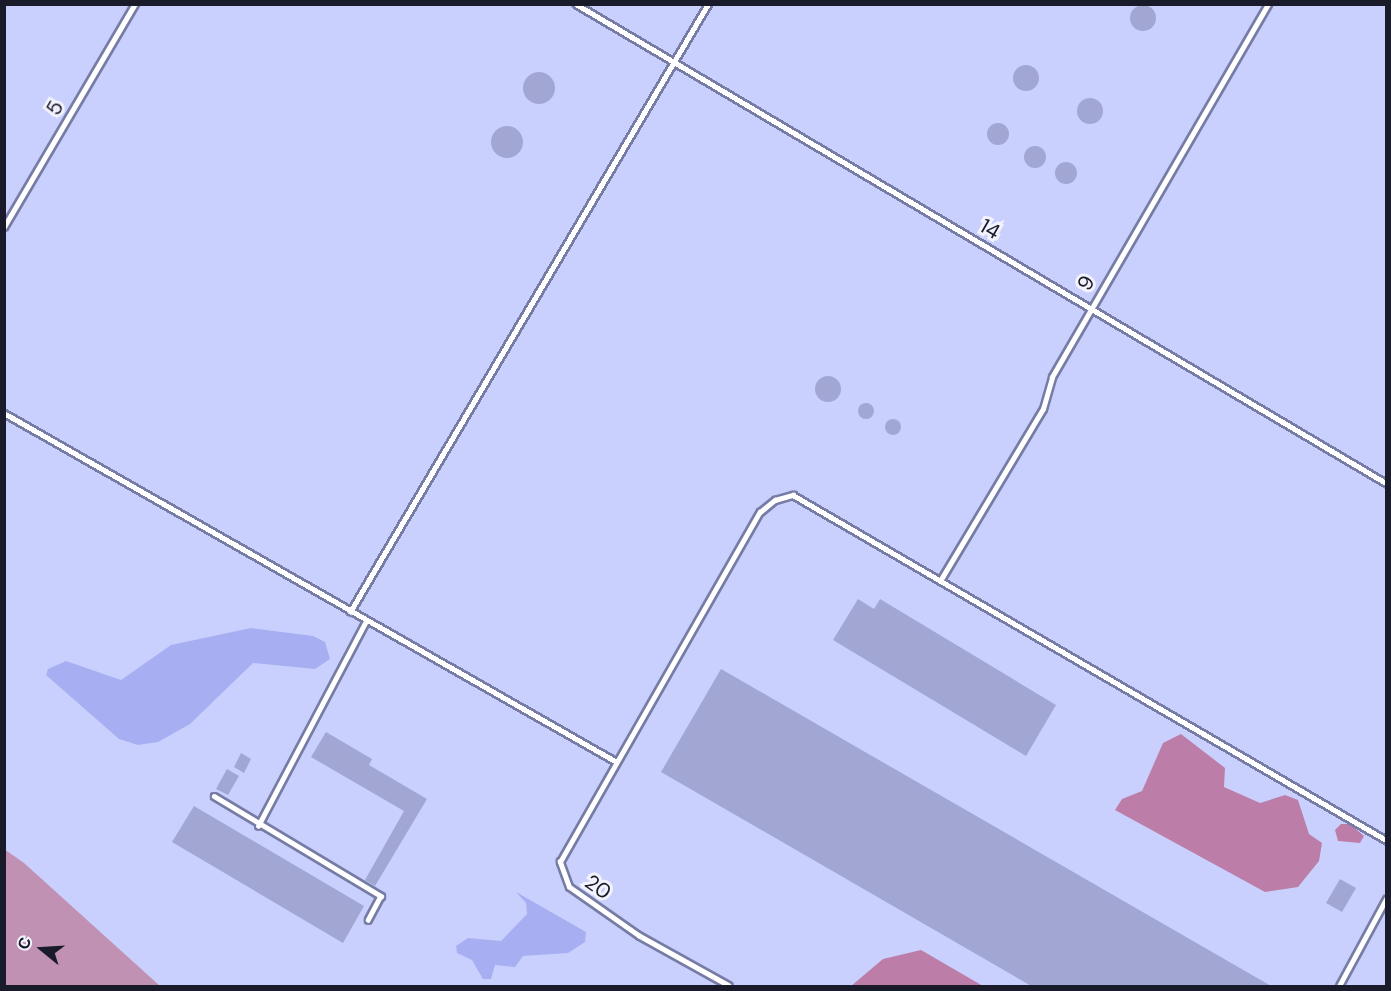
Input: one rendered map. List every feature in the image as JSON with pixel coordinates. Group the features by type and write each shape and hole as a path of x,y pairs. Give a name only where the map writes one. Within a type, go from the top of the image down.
{"lane":[{"name":"5","path":"4,227 135,4"},
{"name":"14","path":"576,4 674,64 1092,307 1386,483"},
{"path":"350,612 708,4"},
{"name":"9","path":"940,581 1043,409 1052,377 1268,4"},
{"path":"4,413 615,761"},
{"name":"20","path":"729,987 639,936 569,887 560,862 615,761 760,512 775,500 794,495 1386,840"},
{"path":"258,826 366,621"},
{"path":"214,796 258,826 381,896 368,920"},
{"path":"1339,987 1386,899"}],"shaded area":[{"path":"1181,734 1225,768 1224,787 1260,803 1285,795 1298,800 1309,834 1322,843 1319,861 1298,887 1265,892 1115,810 1122,799 1142,791 1163,743"},
{"path":"1341,824 1350,824 1364,836 1360,843 1338,841 1335,830"},
{"path":"4,849 24,863 160,986 5,986"},
{"path":"921,950 983,986 851,986 883,959"}],"water":[{"path":"251,628 313,636 325,642 330,659 315,669 253,663 190,724 158,742 138,745 119,739 46,675 48,669 66,661 121,680 171,645"},
{"path":"516,892 586,932 585,942 568,953 523,956 515,967 495,965 491,979 483,979 472,960 457,953 456,946 468,938 501,941 527,914 526,903"}],"building":[{"path":"1143,5 1152,9 1156,18 1152,27 1143,31 1134,27 1130,18 1134,9"},
{"path":"1026,65 1035,69 1039,78 1035,87 1026,91 1017,87 1013,78 1017,69"},
{"path":"539,72 551,76 555,88 551,100 539,104 527,100 523,88 527,76"},
{"path":"1090,98 1099,102 1103,111 1099,120 1090,124 1081,120 1077,111 1081,102"},
{"path":"998,123 1006,126 1009,134 1006,142 998,145 990,142 987,134 990,126"},
{"path":"507,126 519,130 523,142 519,154 507,158 495,154 491,142 495,130"},
{"path":"1035,146 1043,149 1046,157 1043,165 1035,168 1027,165 1024,157 1027,149"},
{"path":"1066,162 1074,165 1077,173 1074,181 1066,184 1058,181 1055,173 1058,165"},
{"path":"828,376 837,380 841,389 837,398 828,402 819,398 815,389 819,380"},
{"path":"863,403 869,403 874,411 872,417 863,419 858,414 858,408"},
{"path":"890,419 896,419 901,427 899,433 890,435 885,430 885,424"},
{"path":"858,599 874,609 880,599 1056,705 1026,756 833,640"},
{"path":"721,669 1273,987 1033,987 661,772"},
{"path":"326,732 372,759 369,765 427,799 375,886 365,880 404,811 311,757"},
{"path":"241,753 251,759 244,773 234,767"},
{"path":"227,769 239,776 228,795 216,789"},
{"path":"194,806 364,906 343,943 172,842"},
{"path":"1340,879 1356,888 1342,912 1326,903"}]}
